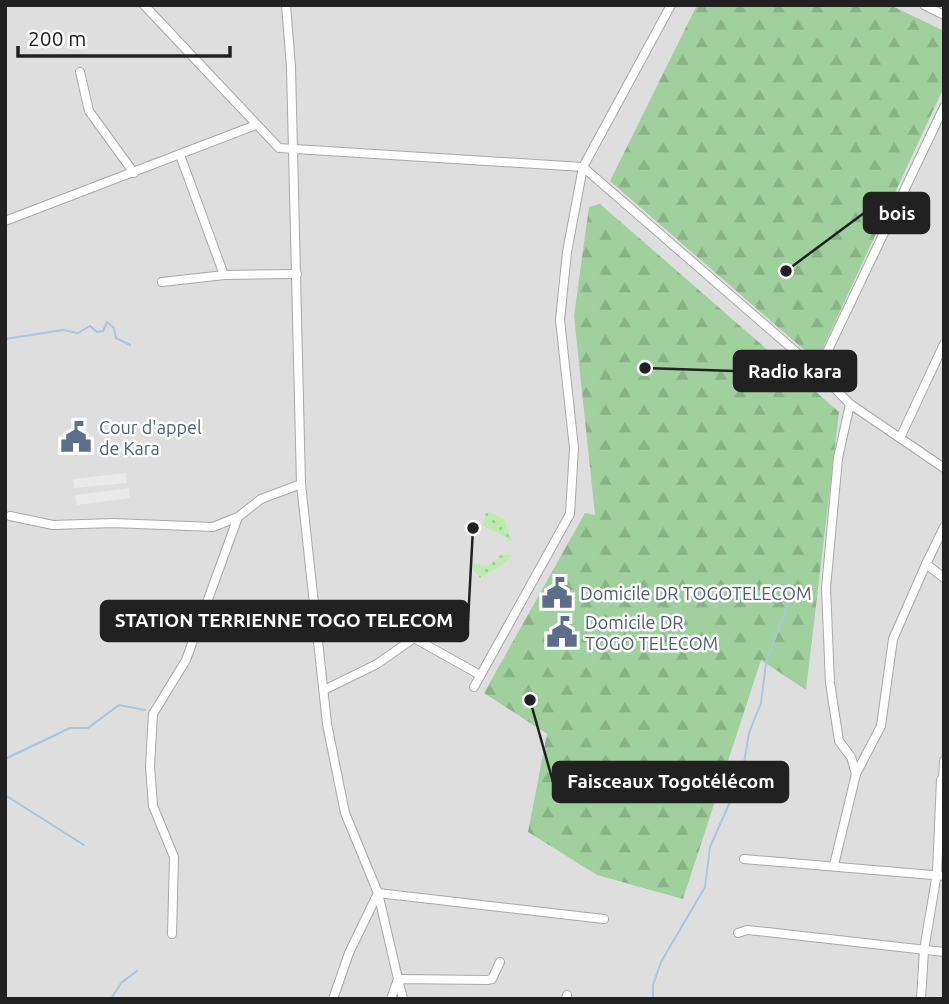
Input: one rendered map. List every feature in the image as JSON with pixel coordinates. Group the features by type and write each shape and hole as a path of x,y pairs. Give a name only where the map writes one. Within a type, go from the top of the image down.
{"street":[{"path":"144,5 279,148 583,167 818,371 850,404 944,468"},
{"path":"286,5 297,274 301,484 326,689 327,724 345,813 377,893 403,999"},
{"path":"474,687 570,514 574,448 561,320 567,252 583,167 671,5"},
{"path":"924,5 944,15"},
{"path":"80,72 89,111 134,173"},
{"path":"818,371 944,107"},
{"path":"5,221 256,125"},
{"path":"180,155 224,275"},
{"path":"162,282 224,275 297,274"},
{"path":"900,438 944,344"},
{"path":"850,404 838,458 826,588 830,683 837,730 839,741 851,757 856,774"},
{"path":"10,516 53,525 113,523 213,527 238,517 261,499 301,484"},
{"path":"172,934 174,857 153,806 150,766 153,714 186,660 238,517"},
{"path":"834,865 856,774 881,726 893,639 944,527"},
{"path":"926,564 944,578"},
{"path":"326,689 377,664 414,638 480,675"},
{"path":"940,875 944,761"},
{"path":"920,999 924,950 944,855"},
{"path":"744,859 940,875"},
{"path":"377,893 604,919"},
{"path":"333,999 349,953 377,893"},
{"path":"738,933 757,931 944,952"},
{"path":"398,979 487,980 492,979 500,962"},
{"path":"391,999 398,979"}],"shaded area":[{"path":"5,5 944,5 944,999 5,999"},
{"path":"126,473 127,483 74,488 73,479"},
{"path":"129,488 130,498 77,505 75,495"}],"green space":[{"path":"697,5 890,5 944,31 944,87 817,361 610,181"},
{"path":"600,204 839,412 806,690 761,660 683,899 597,875 528,832 547,734 484,693 585,513 595,515 574,316 589,207"},
{"path":"487,511 504,519 512,541 506,542 507,538 482,525"},
{"path":"502,554 513,555 501,566 480,578 468,563 488,566"}],"waterway":[{"path":"5,339 63,330 78,333 90,326 97,332 103,331 107,322 114,328 116,338 130,345"},
{"path":"653,999 653,985 661,962 705,887 710,847 742,775 749,733 761,703 766,663 791,596 784,583"},
{"path":"5,759 70,728 88,728 119,705 145,710"},
{"path":"5,795 84,845"},
{"path":"111,999 121,983 137,971"}],"place":[{"name":"bois","path":"786,271"},
{"name":"Radio kara","path":"645,368"},
{"name":"Cour d'appel de Kara","path":"76,437"},
{"name":"STATION TERRIENNE TOGO TELECOM","path":"473,528"},
{"name":"Domicile DR TOGOTELECOM","path":"557,593"},
{"name":"Domicile DR TOGO TELECOM","path":"562,632"},
{"name":"Faisceaux Togotélécom","path":"530,700"}]}
